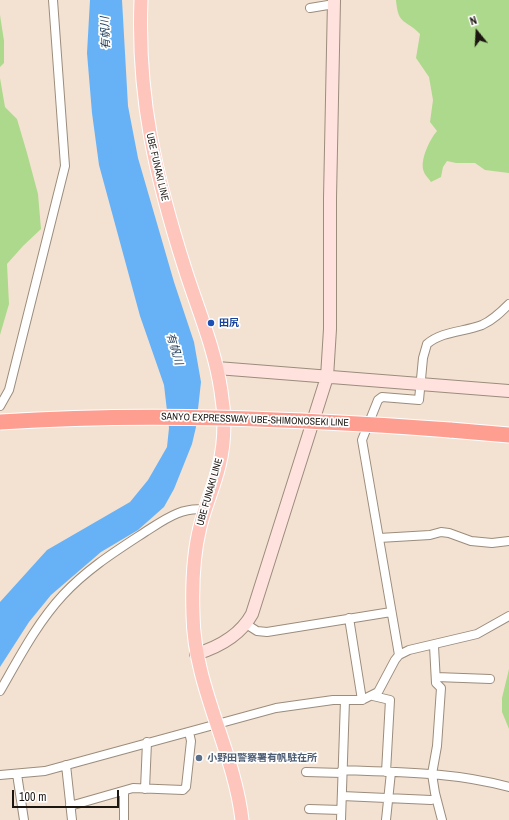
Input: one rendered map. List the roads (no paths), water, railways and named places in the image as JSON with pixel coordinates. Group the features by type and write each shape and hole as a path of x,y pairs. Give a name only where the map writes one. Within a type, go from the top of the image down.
{"highway":[{"name":"SANYO EXPRESSWAY UBE-SHIMONOSEKI LINE","path":"0,422 153,417 260,419 450,430 509,435"}],"main road":[{"name":"UBE FUNAKI LINE","path":"141,0 142,67 151,145 158,178 184,268 212,348 217,368 222,402 222,448 219,465 200,527 193,580 193,617 196,654 235,783 242,820"}],"street":[{"path":"0,406 9,390 65,166 53,0"},
{"path":"196,654 220,645 246,624 256,601 327,378 330,329 330,198 334,2 310,8"},
{"path":"399,655 362,440 378,400 382,397 419,400 423,358 427,344 440,336 482,325 509,304"},
{"path":"217,368 327,378 509,391"},
{"path":"0,691 22,651 46,616 63,595 82,576 104,559 163,520 182,511 195,508 206,510"},
{"path":"379,538 430,535 441,532 449,533 471,541 492,543 509,541"},
{"path":"246,624 257,631 267,632 391,612"},
{"path":"0,775 45,771 276,708 311,702 362,700 378,692 399,655 409,650 434,646 477,634 509,616"},
{"path":"349,618 362,700"},
{"path":"434,646 436,683 441,688 437,746 432,774 442,820"},
{"path":"436,677 490,679"},
{"path":"372,696 390,700 388,798 386,820"},
{"path":"341,820 345,700"},
{"path":"70,806 133,788 183,790 186,787 191,741 189,732"},
{"path":"145,788 147,742"},
{"path":"66,765 72,820"},
{"path":"306,772 342,771 432,774 493,782 509,787"},
{"path":"17,774 24,820"},
{"path":"124,791 124,820"},
{"path":"342,796 432,800"},
{"path":"309,809 341,810"}],"water":[{"name":"有帆川","path":"90,0 122,0 128,106 138,158 174,282 194,342 201,382 196,427 192,444 174,489 164,507 138,530 101,552 51,595 29,622 0,667 0,602 47,550 130,502 148,480 167,447 169,428 164,385 140,316 99,165 92,113 87,53"}],"place":[{"name":"田尻","path":"211,323"},
{"name":"小野田警察署有帆駐在所","path":"199,758"}]}
